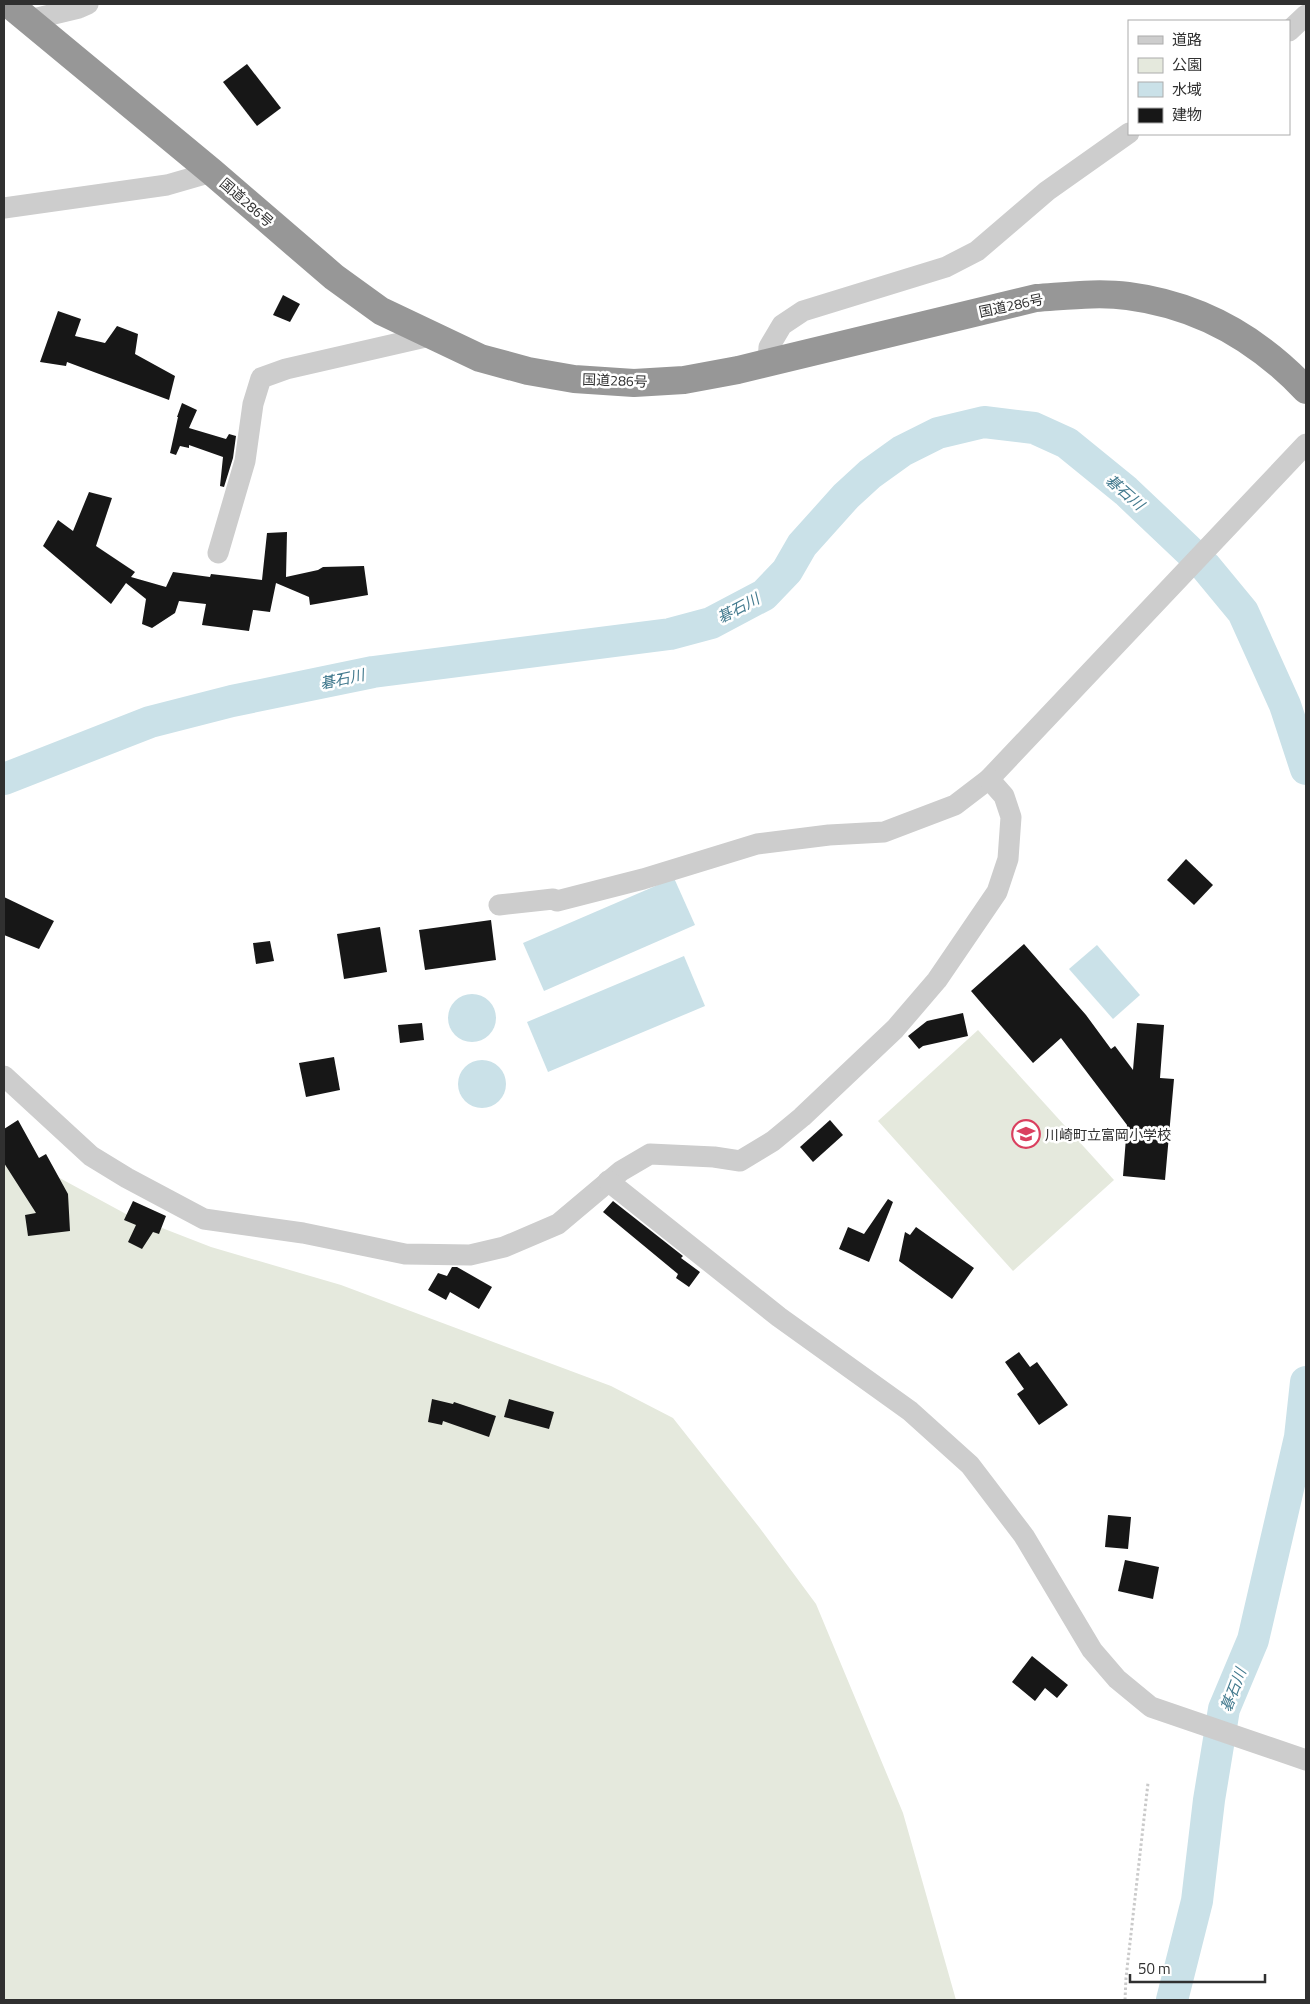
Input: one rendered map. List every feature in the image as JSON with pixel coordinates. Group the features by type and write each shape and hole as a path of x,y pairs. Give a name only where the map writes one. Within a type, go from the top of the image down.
{"highway":[{"name":"国道286号","path":"19,12 212,172 334,277 381,311 430,336 480,358 528,371 574,379 634,382 684,380 768,363 1036,298 1085,294 1127,296 1178,305 1219,322 1253,343 1306,390"}],"street":[{"path":"19,12 78,8 88,4"},
{"path":"1290,30 1306,15"},
{"path":"768,363 769,347 782,325 803,311 946,267 977,251 1047,191 1128,134"},
{"path":"4,208 167,185 212,172"},
{"path":"218,552 245,461 253,404 261,378 286,370 430,336"},
{"path":"499,905 552,899 557,901 642,879 757,844 829,835 884,832 955,805 989,779 1306,444"},
{"path":"4,1076 91,1156 127,1178 204,1219 303,1233 405,1254 470,1255 504,1248 558,1224 621,1170 650,1154 714,1157 740,1161 773,1141 802,1117 894,1029 937,980 997,892 1008,859 1011,817 1004,796 989,779"},
{"path":"608,1181 779,1317 910,1411 970,1466 1024,1536 1092,1650 1117,1678 1151,1707 1306,1760"}],"path":[{"path":"1125,2000 1148,1783"}],"green space":[{"path":"978,1030 1114,1180 1013,1271 878,1121"},
{"path":"4,1140 43,1169 126,1214 211,1247 341,1285 611,1386 673,1418 759,1527 816,1604 903,1813 956,2000 4,2000"}],"water":[{"path":"674,878 695,925 544,991 523,943"},
{"path":"1097,945 1140,995 1113,1019 1069,969"},
{"path":"684,956 705,1006 548,1072 527,1022"},
{"path":"472,994 481,996 489,1001 494,1009 496,1018 494,1027 489,1035 481,1040 472,1042 463,1040 455,1035 450,1027 448,1018 450,1009 455,1001 463,996"},
{"path":"477,1060 487,1060 496,1064 502,1070 505,1075 505,1093 496,1104 487,1108 477,1108 468,1104 462,1098 458,1089 458,1079 462,1070 468,1064"}],"building":[{"path":"247,64 281,108 257,126 223,82"},
{"path":"283,295 300,304 290,322 273,315"},
{"path":"58,311 81,319 75,336 105,343 117,326 138,334 135,354 175,376 169,400 67,362 66,366 40,362"},
{"path":"182,403 197,410 189,428 226,439 229,434 236,436 233,458 224,487 220,486 223,457 189,445 189,448 180,446 176,455 170,453 177,417"},
{"path":"89,492 112,498 96,546 135,572 131,577 166,587 173,572 210,577 211,574 262,580 267,533 287,532 286,577 318,570 323,567 364,566 368,595 310,605 309,597 276,583 270,612 253,610 249,631 202,625 206,604 179,601 175,613 152,628 142,624 146,599 126,583 111,604 43,546 58,520 73,531"},
{"path":"1186,859 1213,885 1194,905 1167,880"},
{"path":"4,897 54,921 39,949 4,935"},
{"path":"491,920 496,960 425,970 419,930"},
{"path":"380,927 387,972 344,979 337,934"},
{"path":"270,941 274,961 256,964 253,943"},
{"path":"1024,944 1086,1015 1111,1049 1115,1046 1133,1070 1137,1023 1164,1025 1160,1078 1174,1079 1165,1180 1123,1176 1127,1125 1061,1038 1033,1063 971,991"},
{"path":"963,1013 968,1036 923,1046 919,1049 908,1036 927,1021"},
{"path":"422,1023 424,1040 400,1043 398,1025"},
{"path":"334,1057 340,1090 306,1097 299,1063"},
{"path":"18,1120 39,1158 46,1154 68,1194 70,1231 28,1236 25,1215 36,1213 4,1163 4,1129"},
{"path":"830,1120 843,1135 813,1162 800,1147"},
{"path":"888,1199 893,1202 869,1262 839,1249 848,1227 864,1234"},
{"path":"133,1201 166,1216 159,1234 153,1232 142,1249 128,1242 136,1225 124,1220"},
{"path":"613,1201 683,1256 681,1258 700,1272 689,1287 676,1278 678,1274 603,1212"},
{"path":"916,1227 974,1268 952,1299 899,1261 905,1232 910,1235"},
{"path":"452,1267 457,1267 492,1287 479,1309 450,1292 446,1300 428,1290 438,1273 447,1276"},
{"path":"1019,1352 1030,1367 1037,1362 1068,1405 1039,1425 1017,1394 1024,1389 1005,1362"},
{"path":"432,1399 453,1404 454,1402 496,1416 489,1437 443,1421 442,1425 428,1422"},
{"path":"509,1399 554,1412 549,1429 504,1417"},
{"path":"1108,1515 1131,1517 1128,1549 1105,1547"},
{"path":"1125,1560 1159,1567 1153,1599 1118,1591"},
{"path":"1032,1656 1068,1685 1057,1698 1045,1688 1035,1701 1012,1682"}],"waterway":[{"name":"碁石川","path":"4,779 150,722 232,701 373,672 670,634 711,623 764,595 787,571 802,545 846,496 870,474 902,451 938,433 984,422 1034,428 1067,443 1126,491 1205,566 1243,612 1285,705 1306,769"},
{"name":"碁石川","path":"1172,2000 1197,1901 1209,1800 1224,1709 1253,1640 1300,1437 1306,1382"}],"place":[{"name":"川崎町立富岡小学校","path":"1026,1134"}]}
